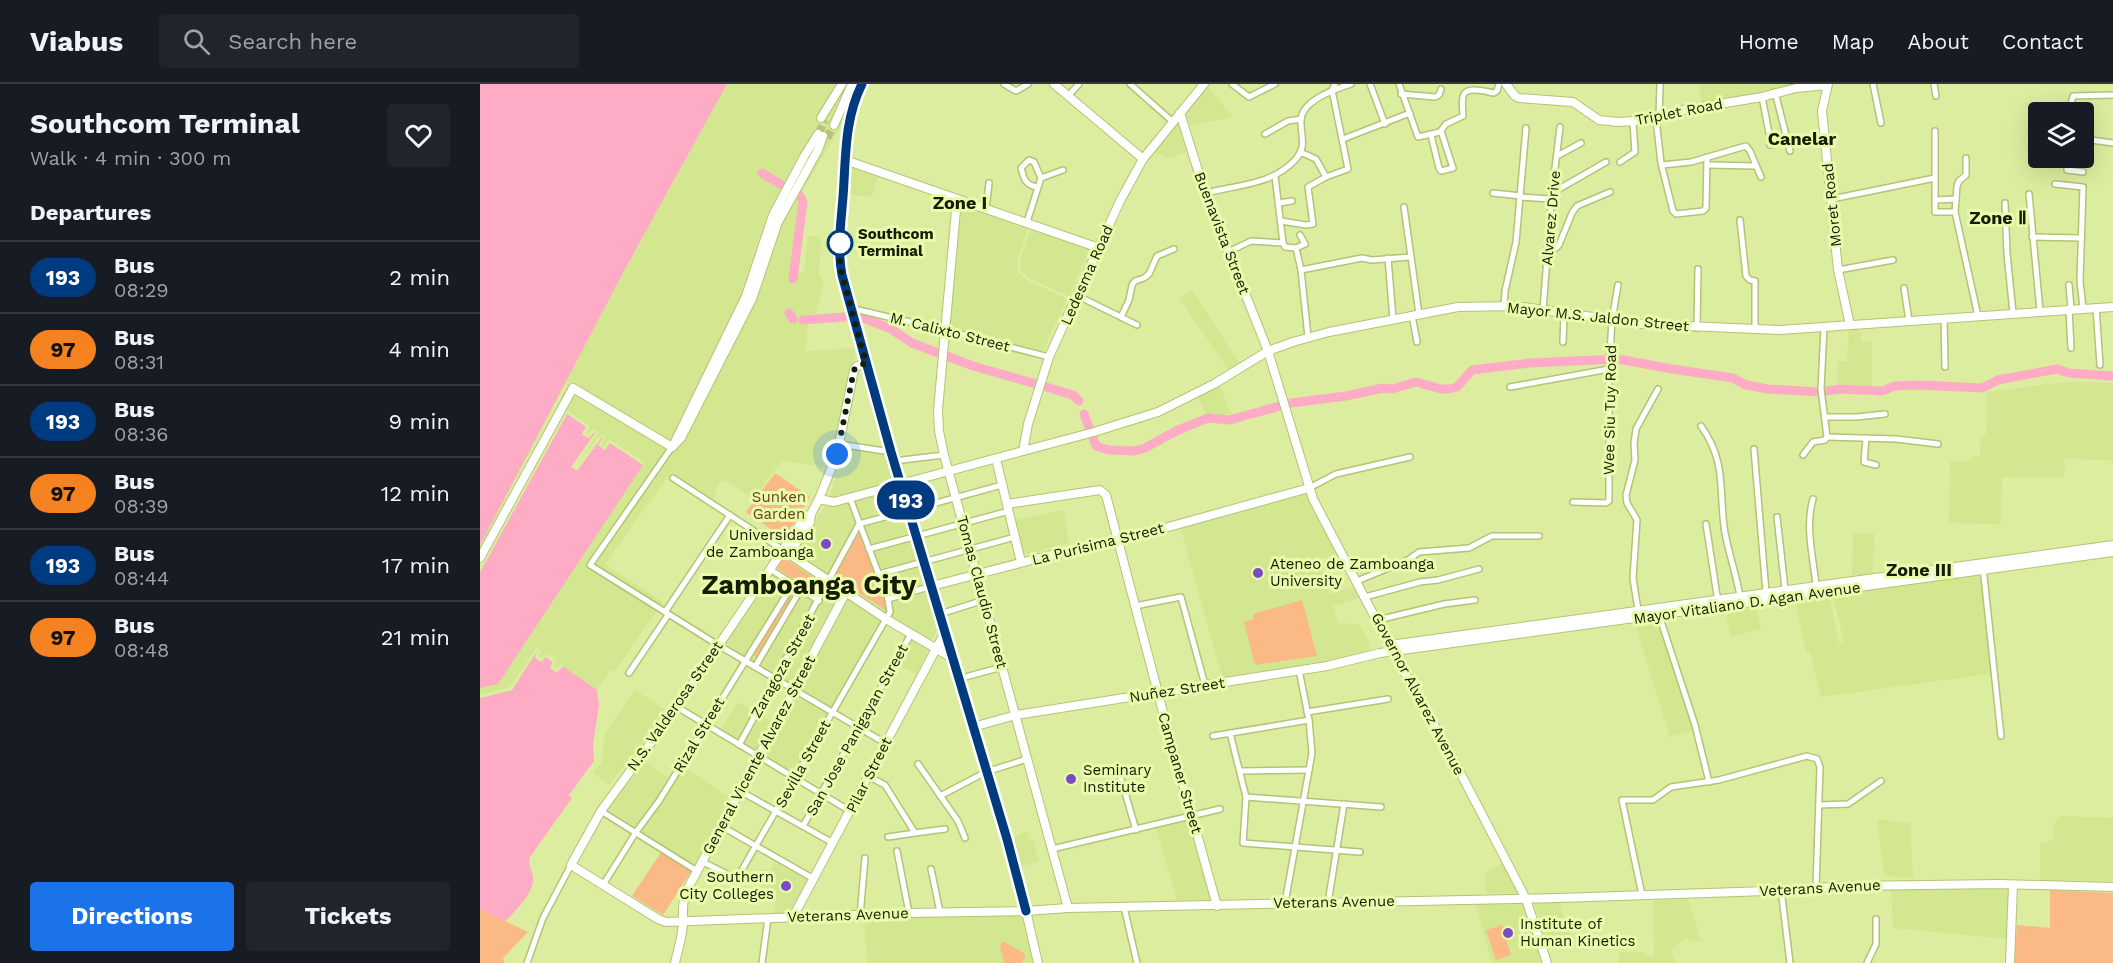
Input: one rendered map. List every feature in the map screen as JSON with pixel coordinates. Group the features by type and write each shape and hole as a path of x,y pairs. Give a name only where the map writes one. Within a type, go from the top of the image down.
{"main road":[{"path":"842,84 830,105 828,121 839,111 852,84"},
{"path":"862,84 850,115 839,254 852,314 1026,911 1038,963"},
{"name":"Ledesma Road","path":"1023,451 1028,424 1049,357 1120,201 1143,159 1204,84"},
{"name":"Triplet Road","path":"1506,84 1519,98 1570,101 1599,120 1610,122 1633,122 1657,118 1683,110 1828,84"},
{"name":"Moret Road","path":"1828,84 1822,111 1838,270 1850,325"},
{"path":"1056,85 1143,159"},
{"name":"Buenavista Street","path":"1180,113 1205,193 1268,351"},
{"path":"821,134 818,150 778,222 752,299 681,438 672,447 746,296 773,215 810,146 821,134"},
{"path":"810,146 818,150"},
{"path":"845,160 1099,248"},
{"name":"Tomas Claudio Street","path":"957,199 944,330 938,410 939,431 1068,908"},
{"name":"Mayor M.S. Jaldon Street","path":"1023,451 1089,434 1176,405 1268,351 1308,337 1458,307 1504,306 1641,324 1755,329 1824,327 2113,307"},
{"name":"Governor Alvarez Avenue","path":"1268,351 1309,488 1391,648 1450,753 1526,899 1547,963"},
{"path":"866,363 857,366 854,370 834,464 811,514 810,522 786,552 886,619 952,658"},
{"path":"480,558 573,388 672,447"},
{"path":"819,499 830,502 850,498 1023,451"},
{"path":"996,459 1020,562"},
{"name":"La Purisima Street","path":"932,586 1020,562 1118,541 1309,488"},
{"name":"Campaner Street","path":"1008,508 1102,490 1106,495 1217,906"},
{"name":"Mayor Vitaliano D. Agan Avenue","path":"2013,562 2113,545"},
{"name":"N.S. Valderosa Street","path":"572,865 601,811 677,707 770,569 786,552"},
{"name":"Mayor Vitaliano D. Agan Avenue","path":"1380,653 1391,648 1636,613 2013,562 2113,552"},
{"name":"Mayor Vitaliano D. Agan Avenue","path":"1636,613 1659,615 1740,596 1816,585 1839,587"},
{"name":"General Vicente Alvarez Street","path":"675,963 683,921 683,900 846,592"},
{"name":"Pilar Street","path":"793,917 945,632"},
{"name":"Nuñez Street","path":"973,727 1016,715 1299,670 1351,661 1380,653"},
{"name":"Veterans Avenue","path":"572,865 658,919 672,922 1068,908 1526,899 1816,887 2013,885 2113,887"},
{"path":"2010,963 2013,885"},
{"path":"672,922 680,939"}],"street":[{"path":"1004,84 1017,91 1028,84"},
{"path":"1068,96 1079,84"},
{"path":"1130,84 1173,122"},
{"path":"1232,84 1250,96 1275,84"},
{"path":"1205,193 1275,176 1295,160 1300,152 1303,137 1301,119 1308,106 1332,86 1351,84"},
{"path":"1370,84 1385,123"},
{"path":"1399,84 1418,137 1441,131 1446,124 1463,116 1464,94 1473,90 1494,93 1499,84"},
{"path":"1660,84 1657,118 1662,165 1673,211 1676,214 1705,210 1707,157"},
{"path":"1873,84 1881,123"},
{"path":"1934,84 1936,96"},
{"path":"1281,220 1306,225 1313,224 1308,187 1348,169 1332,86"},
{"path":"1401,94 1435,96 1439,95 1441,89"},
{"path":"1775,92 1790,152"},
{"path":"2072,102 2073,96 2113,95"},
{"path":"1762,97 1769,133"},
{"path":"1343,139 1410,113"},
{"path":"1265,134 1288,121 1301,119"},
{"path":"1620,162 1635,152 1633,122"},
{"name":"Alvarez Drive","path":"1543,310 1560,127"},
{"path":"1504,306 1505,291 1514,256 1526,128"},
{"path":"1431,135 1439,168 1441,171 1452,168 1441,131"},
{"path":"1935,131 1935,212 1955,212"},
{"path":"2094,140 2113,143"},
{"path":"1770,146 1788,141"},
{"path":"1557,156 1581,143"},
{"path":"1662,165 1692,162 1746,146 1761,177"},
{"path":"1300,152 1316,159 1326,177"},
{"path":"1966,159 1966,175 1959,181 1955,212 1978,316"},
{"path":"1037,187 1027,184 1024,180 1022,165 1029,160 1034,162 1041,178"},
{"path":"1493,193 1552,196 1606,162"},
{"path":"1707,165 1755,166"},
{"path":"2067,168 2067,170 2083,172"},
{"path":"1027,222 1041,178 1063,170"},
{"path":"1275,176 1285,247 1296,248 1305,244 1300,235"},
{"path":"1832,199 1935,178"},
{"path":"986,209 989,183"},
{"path":"2055,184 2083,188 2080,280 2083,308"},
{"path":"1547,249 1556,248 1559,244 1577,206 1610,192"},
{"path":"2030,194 2040,311"},
{"path":"1936,200 1956,199"},
{"path":"1279,203 1292,201"},
{"path":"2005,203 2013,313"},
{"path":"1404,207 1417,342"},
{"path":"1740,220 1746,276 1755,281 1755,329"},
{"path":"2032,237 2081,238"},
{"path":"1228,252 1251,241 1283,243"},
{"path":"1296,248 1301,270 1308,337"},
{"path":"1121,317 1135,281 1149,274 1157,256 1174,249"},
{"path":"1301,270 1362,258 1370,260 1410,257"},
{"path":"1389,258 1394,319"},
{"path":"1838,270 1893,260"},
{"path":"1696,328 1698,269"},
{"name":"Wee Siu Tuy Road","path":"1573,502 1606,503 1609,501 1609,369 1612,320 1618,285"},
{"path":"2068,285 2072,348"},
{"path":"1904,288 1909,321"},
{"path":"1078,296 1137,325"},
{"path":"2096,307 2100,365"},
{"path":"1563,342 1564,313"},
{"name":"M. Calixto Street","path":"852,314 944,330 1049,357"},
{"path":"1944,318 1945,367"},
{"path":"1824,327 1822,391 1827,437"},
{"path":"1510,387 1609,369"},
{"path":"1636,613 1633,578 1637,520 1627,503 1626,495 1635,460 1636,429 1658,389"},
{"path":"1826,417 1885,414"},
{"path":"1701,426 1711,442 1720,467 1725,533 1740,596"},
{"path":"1803,455 1813,442 1825,440 1827,437 1915,440 1938,444"},
{"path":"1866,438 1864,462 1876,465"},
{"path":"839,444 891,452"},
{"path":"672,447 590,565 775,680 885,743"},
{"path":"1754,449 1766,592"},
{"path":"894,462 944,455"},
{"path":"1309,488 1336,474 1410,457"},
{"path":"673,478 786,552"},
{"path":"859,524 1002,484"},
{"path":"850,498 888,598 890,612 886,619"},
{"path":"1814,499 1810,512 1809,530 1816,585"},
{"path":"869,549 1008,508"},
{"path":"629,673 730,515"},
{"path":"1777,517 1785,589"},
{"name":"Zaragoza Street","path":"739,745 859,524"},
{"path":"1706,524 1718,603"},
{"path":"1357,581 1408,560 1419,552 1469,548 1492,536 1539,536"},
{"path":"879,574 1015,537"},
{"path":"1983,566 2001,736"},
{"path":"770,569 819,601"},
{"path":"1365,597 1479,569"},
{"name":"Rizal Street","path":"603,885 636,832 659,801 793,584"},
{"name":"La Purisima Street","path":"888,598 932,586"},
{"path":"755,667 801,589"},
{"path":"1135,606 1181,597 1205,685"},
{"path":"940,614 984,600"},
{"path":"1378,620 1444,604 1475,600"},
{"path":"1659,615 1697,734 1709,782"},
{"name":"Sevilla Street","path":"703,862 733,877 739,875 886,619"},
{"name":"San Jose Panigayan Street","path":"803,826 911,634"},
{"path":"958,678 1002,667"},
{"path":"1285,903 1312,745 1299,670"},
{"path":"1307,712 1388,699"},
{"path":"677,707 850,811"},
{"path":"1213,736 1309,720"},
{"path":"1230,733 1246,797 1243,843 1360,852"},
{"path":"1642,895 1622,800 1653,800 1671,787 1709,782 1799,758 1812,757 1817,759 1820,767 1816,887"},
{"path":"940,796 986,772 1027,759"},
{"path":"918,764 958,821 965,838"},
{"path":"1118,769 1136,830"},
{"path":"1241,771 1309,770"},
{"path":"868,776 885,785 915,833"},
{"path":"1819,805 1848,804 1881,781"},
{"path":"740,791 833,843"},
{"path":"1246,797 1381,807"},
{"path":"1328,903 1344,804"},
{"path":"1052,849 1220,809"},
{"path":"601,811 698,871"},
{"path":"721,826 814,879"},
{"path":"888,837 945,829"},
{"path":"897,851 909,913"},
{"path":"860,916 865,858"},
{"path":"527,963 543,918 572,865"},
{"path":"930,869 940,912"},
{"path":"1781,890 1790,963"},
{"path":"1124,907 1137,963"},
{"path":"762,963 768,918"},
{"path":"1867,963 1876,944 1876,919"}],"shaded area":[{"path":"480,84 727,84 625,269 480,545"},
{"path":"727,84 857,84 843,113 840,128 799,197 791,273 804,273 808,236 821,237 819,275 824,283 816,313 803,317 802,323 808,326 805,351 856,348 829,468 782,460 754,499 722,479 714,491 717,494 713,499 671,472 605,564 663,602 615,671 611,669 597,690 564,667 557,673 535,658 512,690 480,698 480,688 498,683 643,465 577,471 571,467 589,438 567,413 480,572 480,545 625,269"},
{"path":"1699,84 1793,84 1764,95 1701,105"},
{"path":"1208,87 1233,117 1190,126 1185,112"},
{"path":"1174,125 1179,126 1187,152 1169,158 1153,152"},
{"path":"850,167 878,177 872,197 846,194"},
{"path":"962,206 1028,228 1018,257 1017,272 1028,281 1067,299 1042,353 948,328"},
{"path":"1031,229 1091,247 1069,296 1030,279 1021,271 1021,258"},
{"path":"1192,290 1239,363 1228,369 1179,298"},
{"path":"1849,329 1858,329 1858,332 1861,332 1861,341 1872,341 1872,387 1837,383 1838,361 1847,361"},
{"path":"2064,382 2113,383 2113,460 2065,459 2064,477 2002,477 2001,524 1949,523 1950,461 1971,461 1972,456 1980,456 1981,435 1986,435 1987,392"},
{"path":"1220,386 1231,414 1207,417 1198,397"},
{"path":"567,413 587,427 582,434 589,438 594,432 596,433 572,467 577,470 602,437 598,445 605,450 610,442 643,465 498,684 480,688 480,572"},
{"path":"843,447 891,454 942,622 931,641 887,616 833,708 722,644 771,572 781,577 830,497"},
{"name":"Ateneo de Zamboanga University","path":"1307,493 1339,554 1319,559 1329,594 1353,587 1359,598 1333,606 1338,623 1359,624 1370,644 1370,649 1342,659 1222,677 1180,527"},
{"path":"1064,510 1069,543 1026,554 1021,552 1015,520"},
{"path":"1853,533 1874,533 1873,573 1852,576"},
{"path":"1981,574 1995,673 1821,697 1810,651 1806,652 1795,599 1829,594 1839,644 1844,643 1833,595"},
{"path":"1756,605 1761,629 1731,636 1725,609"},
{"path":"1660,618 1695,729 1670,737 1634,621"},
{"path":"912,638 930,648 916,674 898,664"},
{"path":"537,651 539,652 535,657 541,662 545,657 553,661 550,668 557,672 561,666 564,667 597,690 599,705 593,744 594,761 569,795 572,798 530,857 532,886 522,903 505,921 480,909 480,698 512,690"},
{"path":"635,690 667,711 609,785 593,773 602,762 605,733"},
{"path":"797,696 828,714 795,773 765,756"},
{"path":"737,702 754,711 738,740 721,731"},
{"path":"759,714 774,723 758,752 742,743"},
{"path":"642,759 670,780 636,827 606,807"},
{"path":"684,767 732,799 694,867 641,832"},
{"path":"2061,816 2113,818 2113,881 2040,880 2040,843 2053,840 2055,822"},
{"path":"1877,819 1910,823 1913,878 1884,876"},
{"path":"1190,820 1211,900 1177,900 1156,828"},
{"path":"1027,831 1030,840 1033,839 1039,861 1021,867 1011,838"},
{"name":"Southern City Colleges","path":"774,862 810,881 792,914 774,915 776,900 768,895 771,889 757,882 764,868 770,871"},
{"path":"1503,862 1520,893 1486,893 1485,874"},
{"path":"2011,889 2008,939 1893,928 1891,890"},
{"path":"1688,899 1701,941 1683,939 1671,951 1676,963 1618,963 1620,952 1644,952 1646,957 1654,956 1653,901"},
{"path":"1559,901 1571,937 1546,937 1534,903"},
{"name":"Institute of Human Kinetics","path":"1475,903 1524,904 1542,963 1492,963"},
{"path":"906,915 1019,915 1024,919 1035,963 867,963 864,918"}],"green space":[{"name":"Sunken Garden","path":"775,473 810,497 786,536 781,536 746,512"},
{"path":"859,533 888,604 886,610 836,579 835,576"},
{"path":"784,558 820,582 813,592 777,568"},
{"path":"791,590 797,593 758,658 752,654"},
{"path":"1302,600 1317,656 1255,665 1244,622 1254,619 1253,614"},
{"path":"662,851 692,870 663,915 632,896"},
{"path":"2050,890 2113,893 2113,963 2014,963 2017,925 2050,928"},
{"path":"480,909 528,932 503,958 505,963 480,963"},
{"path":"1502,925 1511,955 1496,960 1486,930"},
{"path":"1002,941 1024,953 1025,958 1021,963 1004,963 1000,946"}],"pier":[{"path":"567,381 569,382 480,548"},
{"path":"565,411 589,425 586,433 594,429 599,432 576,466 601,434 606,437 602,444 604,446 608,440 611,440 645,462 643,465 610,443 605,450 598,445 602,437 577,471 571,467 595,433 589,438 582,434 586,427 567,414 480,572 480,566"},
{"path":"536,648 541,651 539,657 545,654 555,658 554,667 565,664 557,673 550,668 553,663 548,658 545,657 542,662 535,658 537,651 512,690 480,698 480,695 510,687"}],"waterway":[{"path":"762,173 785,187"},
{"path":"793,279 803,202 800,196"},
{"path":"789,313 793,319"},
{"path":"803,320 858,316 891,329 912,343 941,354"},
{"path":"944,355 1036,384"},
{"path":"1084,414 1096,446 1109,450 1135,451 1208,418 1229,420 1291,403 1346,396 1383,388 1392,389 1416,382 1449,389 1457,387 1472,370 1530,363 1618,359 1733,378 1746,385 1768,389 1819,392 1839,389 1883,391 1894,386 1918,385 1982,388 1998,380 2057,369 2069,373 2113,376"},
{"path":"1043,386 1073,395 1079,401"}],"tunnel":[{"path":"819,133 825,120"},
{"path":"827,138 834,125"}],"bus line":[{"name":"193","path":"862,84 854,102 847,132 839,254 842,275 891,452 1016,869 1026,911"}],"place":[{"name":"Southcom Terminal","path":"840,243"},
{"name":"Universidad de Zamboanga","path":"826,544"},
{"name":"Ateneo de Zamboanga University","path":"1258,573"},
{"name":"Seminary Institute","path":"1071,779"},
{"name":"Southern City Colleges","path":"786,886"},
{"name":"Institute of Human Kinetics","path":"1508,933"}],"district":[{"name":"Canelar","path":"1802,139"},
{"name":"Zone I","path":"960,203"},
{"name":"Zone Ⅱ","path":"1998,218"},
{"name":"Zone III","path":"1919,570"},
{"name":"Zamboanga City","path":"809,585"}],"route":[{"path":"837,454 854,370 857,366 866,363 842,275 840,243"}]}
